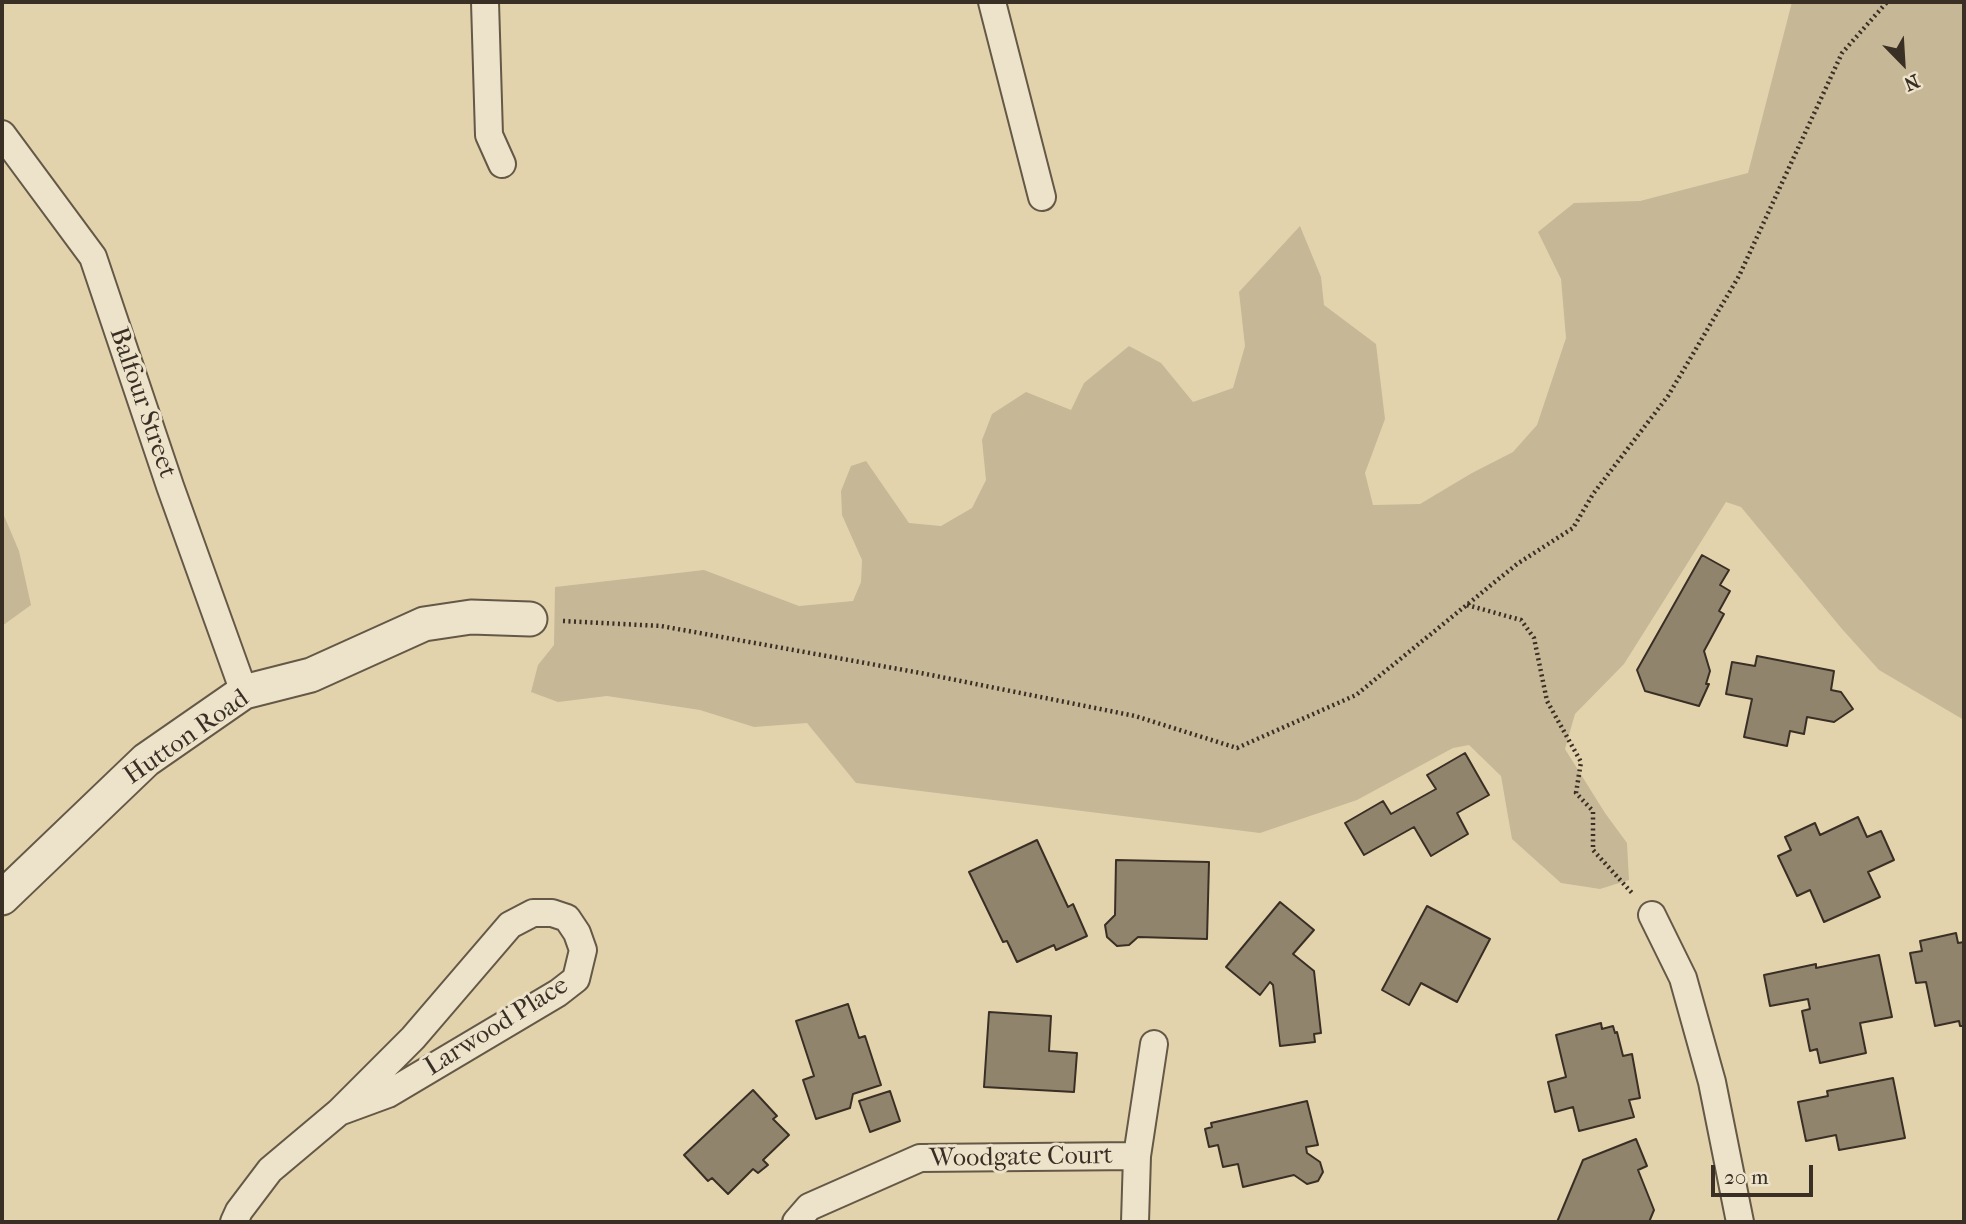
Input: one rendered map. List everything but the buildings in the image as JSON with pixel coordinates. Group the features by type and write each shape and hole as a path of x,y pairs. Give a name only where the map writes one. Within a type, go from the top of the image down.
{"street":[{"path":"485,2 489,135 502,164"},
{"path":"992,2 1042,197"},
{"name":"Balfour Street","path":"2,134 93,257 170,486 244,692"},
{"name":"Hutton Road","path":"2,898 146,760 244,692 311,674 424,624 471,617 544,620"},
{"name":"Larwood Place","path":"234,1222 239,1211 270,1170 339,1112 413,1038 510,925 533,913 552,913 567,918 577,933 583,950 576,979 558,993 388,1094 339,1112"},
{"path":"1652,915 1683,978 1712,1082 1740,1222"},
{"name":"Woodgate Court","path":"1135,1222 1137,1156 1154,1044"},
{"name":"Woodgate Court","path":"796,1222 809,1207 920,1158 1137,1156"}],"path":[{"path":"544,620 661,626 926,674 1135,716 1237,748 1356,695 1517,564 1573,528 1593,494 1668,396 1739,276 1842,54 1887,2"},
{"path":"1467,605 1521,620 1534,638 1547,701 1581,762 1576,793 1594,811 1593,850 1652,915"}],"shaded area":[{"path":"1792,2 1964,2 1964,720 1879,670 1741,507 1726,502 1624,664 1575,714 1565,749 1627,843 1629,880 1600,889 1561,883 1512,839 1501,776 1469,745 1453,748 1357,800 1260,833 856,783 807,723 754,727 700,710 607,696 558,702 531,692 538,665 554,645 555,587 704,570 799,606 853,601 861,582 862,560 842,515 841,491 851,466 866,461 909,523 941,526 972,508 986,480 982,440 992,414 1026,392 1071,410 1084,383 1129,346 1161,363 1193,402 1233,388 1245,346 1239,292 1300,226 1321,277 1324,305 1376,344 1385,419 1365,473 1373,505 1420,504 1513,452 1537,425 1566,338 1561,279 1538,232 1574,203 1640,201 1748,173"},
{"path":"2,511 19,551 31,605 2,626"}]}
